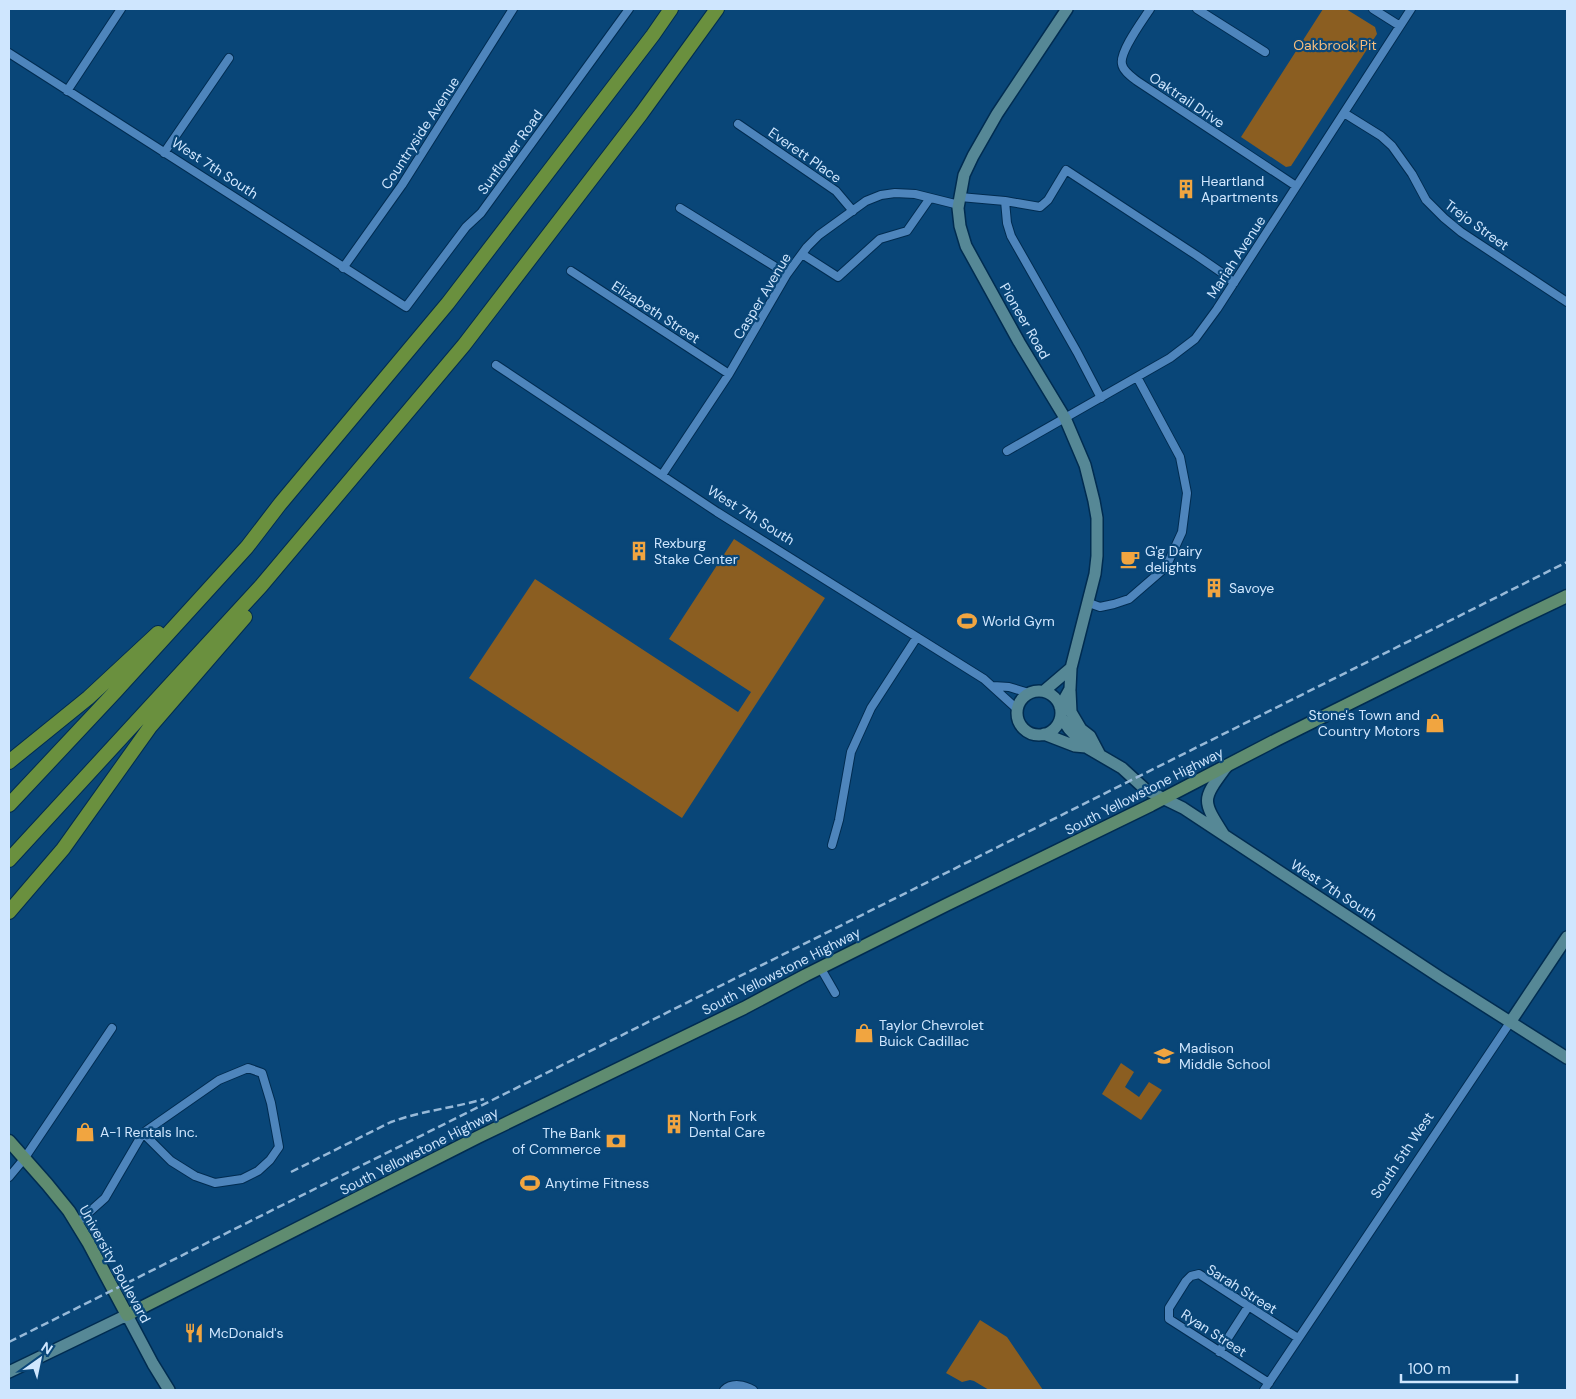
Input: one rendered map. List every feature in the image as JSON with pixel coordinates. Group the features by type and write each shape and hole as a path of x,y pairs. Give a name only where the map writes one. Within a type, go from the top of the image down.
{"highway":[{"path":"9,805 247,547 280,504 448,303 653,36 671,9"},
{"path":"9,912 63,849 150,727 269,589 410,407 464,345 532,255 557,226 717,9"},
{"path":"9,860 261,586 361,469"},
{"path":"9,762 88,698 247,547"}],"main road":[{"name":"South Yellowstone Highway","path":"127,1315 478,1137 744,1008 820,968 1567,596"},
{"name":"University Boulevard","path":"9,1141 53,1190 77,1223 127,1315"},
{"name":"University Boulevard","path":"9,1154 24,1159"}],"street":[{"path":"67,91 121,9"},
{"name":"Countryside Avenue","path":"344,268 402,185 513,9"},
{"name":"Sunflower Road","path":"406,306 466,227 481,213 629,9"},
{"name":"Pioneer Road","path":"1061,712 1070,689 1071,668 1093,587 1097,556 1097,518 1085,465 1065,418 1019,342 966,246 960,226 959,201 964,175 982,141 1067,9"},
{"name":"Oaktrail Drive","path":"1150,9 1126,47 1122,59 1123,67 1138,81 1296,186"},
{"path":"1197,9 1265,52"},
{"path":"1373,9 1400,26"},
{"name":"Mariah Avenue","path":"1007,451 1170,358 1196,339 1411,9"},
{"name":"West 7th South","path":"9,53 406,306"},
{"path":"164,153 228,58"},
{"name":"Trejo Street","path":"1344,113 1381,136 1392,146 1412,174 1426,200 1444,218 1461,232 1567,302"},
{"name":"Everett Place","path":"738,124 836,191 853,211"},
{"name":"Casper Avenue","path":"662,475 729,374 787,274 802,254 819,235 866,201 881,195 905,194 959,201 1005,201 1040,207 1048,200 1066,170 1181,244 1234,283"},
{"path":"802,254 838,277 880,239 907,231 930,198"},
{"path":"1005,201 1007,223 1011,236 1077,352 1100,398"},
{"path":"680,208 787,274"},
{"name":"Elizabeth Street","path":"571,271 729,374"},
{"name":"West 7th South","path":"496,365 722,515 994,686 1017,709"},
{"path":"1088,603 1100,606 1129,599 1166,568 1182,532 1187,493 1180,456 1137,377"},
{"path":"832,845 839,820 851,752 871,708 917,637"},
{"path":"1044,691 1071,668"},
{"name":"West 7th South","path":"994,686 1009,687 1029,693"},
{"path":"1070,689 1071,712 1082,729 1090,736 1100,754"},
{"path":"1044,691 1055,697 1061,712 1054,730 1044,734 1032,734 1021,725 1017,709 1019,703 1029,693 1044,691"},
{"name":"West 7th South","path":"1061,712 1069,729 1086,747 1122,768 1146,790 1183,808 1441,978 1567,1058"},
{"name":"West 7th South","path":"1044,734 1075,746 1086,747"},
{"path":"1226,838 1209,810 1207,801 1209,792 1227,766"},
{"name":"South 5th West","path":"1264,1390 1567,938"},
{"path":"820,968 834,993"},
{"path":"9,1177 24,1159 112,1028"},
{"path":"77,1223 105,1198 142,1133 219,1080 248,1068 262,1073 271,1104 278,1148 270,1160 258,1171 242,1179 215,1183 195,1176 171,1161 142,1133"},
{"name":"Sarah Street","path":"1178,1294 1190,1276 1199,1274 1298,1338"},
{"name":"Ryan Street","path":"1178,1294 1169,1308 1169,1319 1268,1383"},
{"path":"1219,1352 1248,1306"},
{"name":"South Yellowstone Highway","path":"9,1372 127,1315"},
{"name":"University Boulevard","path":"127,1315 169,1390"},
{"path":"724,1390 727,1387 738,1385 753,1390"}],"green space":[{"name":"Oakbrook Pit","path":"1323,9 1346,9 1375,27 1377,34 1291,166 1286,167 1241,137"},
{"path":"734,539 825,598 682,818 469,678 535,579 738,712 751,692 669,639"},
{"path":"1121,1063 1134,1072 1125,1087 1139,1097 1149,1082 1162,1090 1141,1120 1102,1094"},
{"path":"980,1320 1007,1337 1043,1390 989,1390 974,1381 962,1382 946,1373"}],"railway":[{"path":"9,1342 1567,562"},
{"path":"291,1172 391,1122 484,1099"}],"place":[{"name":"Heartland Apartments","path":"1186,189"},
{"name":"Rexburg Stake Center","path":"639,551"},
{"name":"G'g Dairy delights","path":"1130,559"},
{"name":"Savoye","path":"1214,588"},
{"name":"World Gym","path":"967,621"},
{"name":"Stone's Town and Country Motors","path":"1435,723"},
{"name":"Taylor Chevrolet Buick Cadillac","path":"864,1033"},
{"name":"Madison Middle School","path":"1164,1056"},
{"name":"North Fork Dental Care","path":"674,1124"},
{"name":"A-1 Rentals Inc.","path":"85,1132"},
{"name":"The Bank of Commerce","path":"616,1141"},
{"name":"Anytime Fitness","path":"530,1183"},
{"name":"McDonald's","path":"194,1333"}]}
